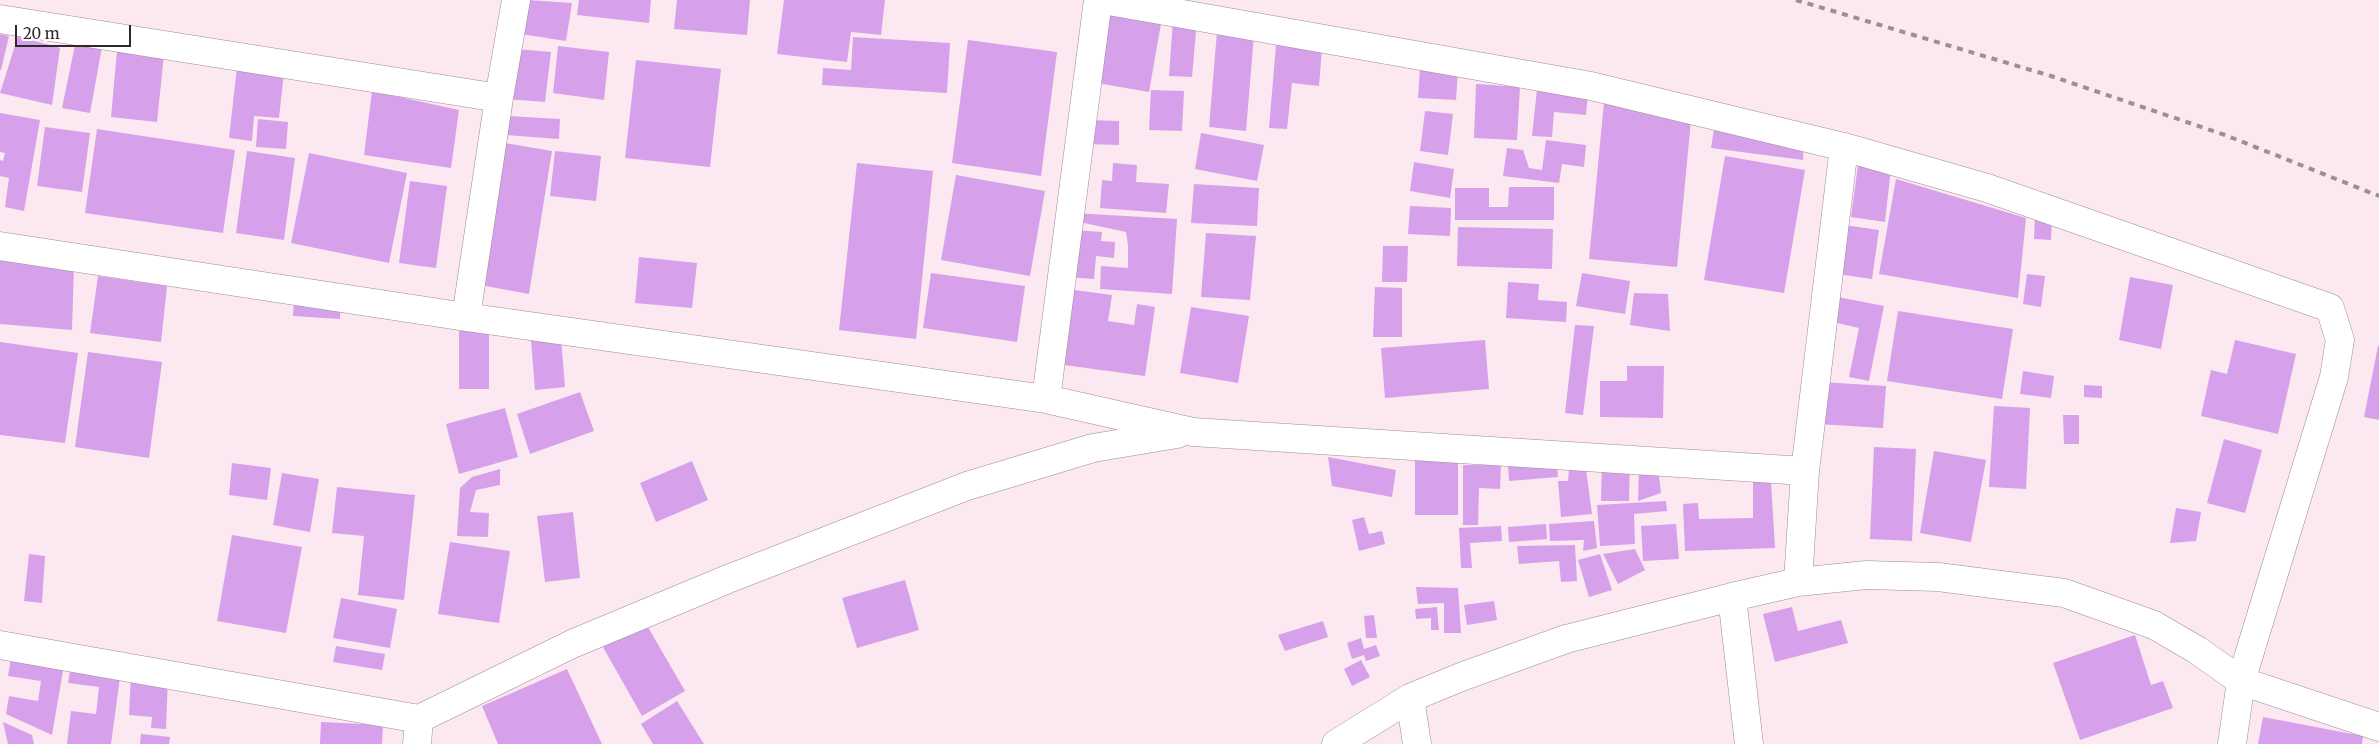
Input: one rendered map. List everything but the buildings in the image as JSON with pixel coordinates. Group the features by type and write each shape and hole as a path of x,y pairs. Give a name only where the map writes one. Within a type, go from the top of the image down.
{"street":[{"path":"466,317 498,98 516,0"},
{"path":"1046,399 1098,0"},
{"path":"1103,0 1591,86 1844,147 1986,188 2330,308 2340,340 2334,377 2241,682 2232,744"},
{"path":"0,19 498,98"},
{"path":"1798,582 1805,471 1844,147"},
{"path":"0,246 466,317 1046,399 1193,432 1805,471"},
{"path":"0,646 418,732 572,644 728,579 967,486 1093,448 1193,432"},
{"path":"1336,744 1410,698 1460,677 1566,639 1798,582 1866,575 1938,577 2064,593 2154,625 2198,650 2241,682 2379,727"},
{"path":"1732,597 1749,744"},
{"path":"1410,698 1417,744"}],"railway":[{"path":"1796,0 2051,76 2225,135 2379,196"}]}
